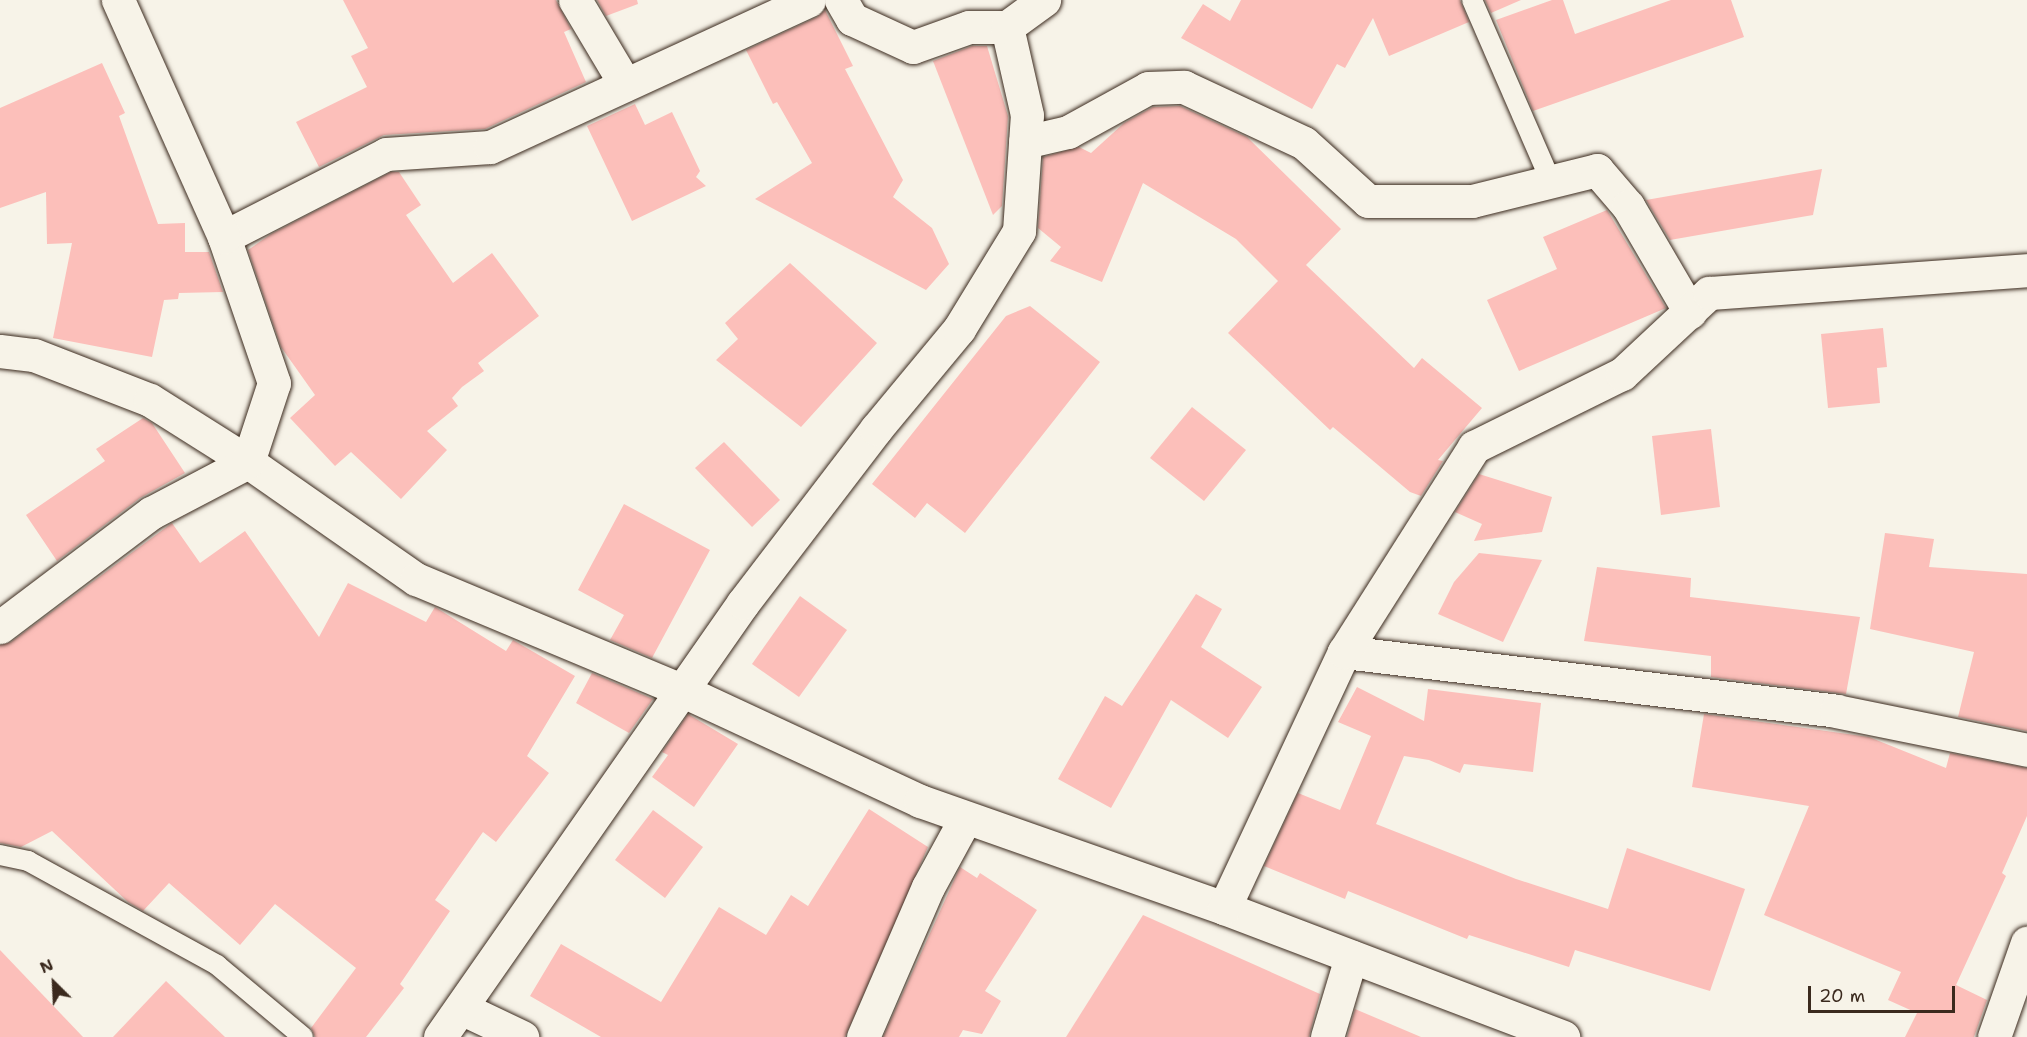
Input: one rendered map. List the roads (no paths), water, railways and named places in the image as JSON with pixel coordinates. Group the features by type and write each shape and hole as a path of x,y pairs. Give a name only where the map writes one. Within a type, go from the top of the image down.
{"street":[{"path":"0,627 151,513 248,462 274,383 224,237 118,0"},
{"path":"575,0 625,84"},
{"path":"224,237 386,154 490,147 809,0"},
{"path":"841,0 852,19 913,47 969,27 1007,27 1044,0"},
{"path":"440,1037 681,690 876,429 959,329 1018,231 1028,115 1007,27"},
{"path":"1025,142 1068,132 1148,88 1184,87 1304,143 1368,201 1472,201 1597,171 1628,207 1690,312"},
{"path":"1224,908 1344,652 1474,447 1622,374 1709,293 2027,270"},
{"path":"0,351 34,355 150,400 248,462 416,579 681,690 965,819 1224,908 1563,1037"},
{"path":"1344,652 1836,711 2027,750"},
{"path":"863,1037 928,887 965,819"},
{"path":"1994,1037 2027,943"},
{"path":"1327,1037 1351,957"},
{"path":"460,1008 522,1037"}],"lane":[{"path":"1472,0 1551,182"},
{"path":"0,855 28,861 217,965 303,1037"}]}
